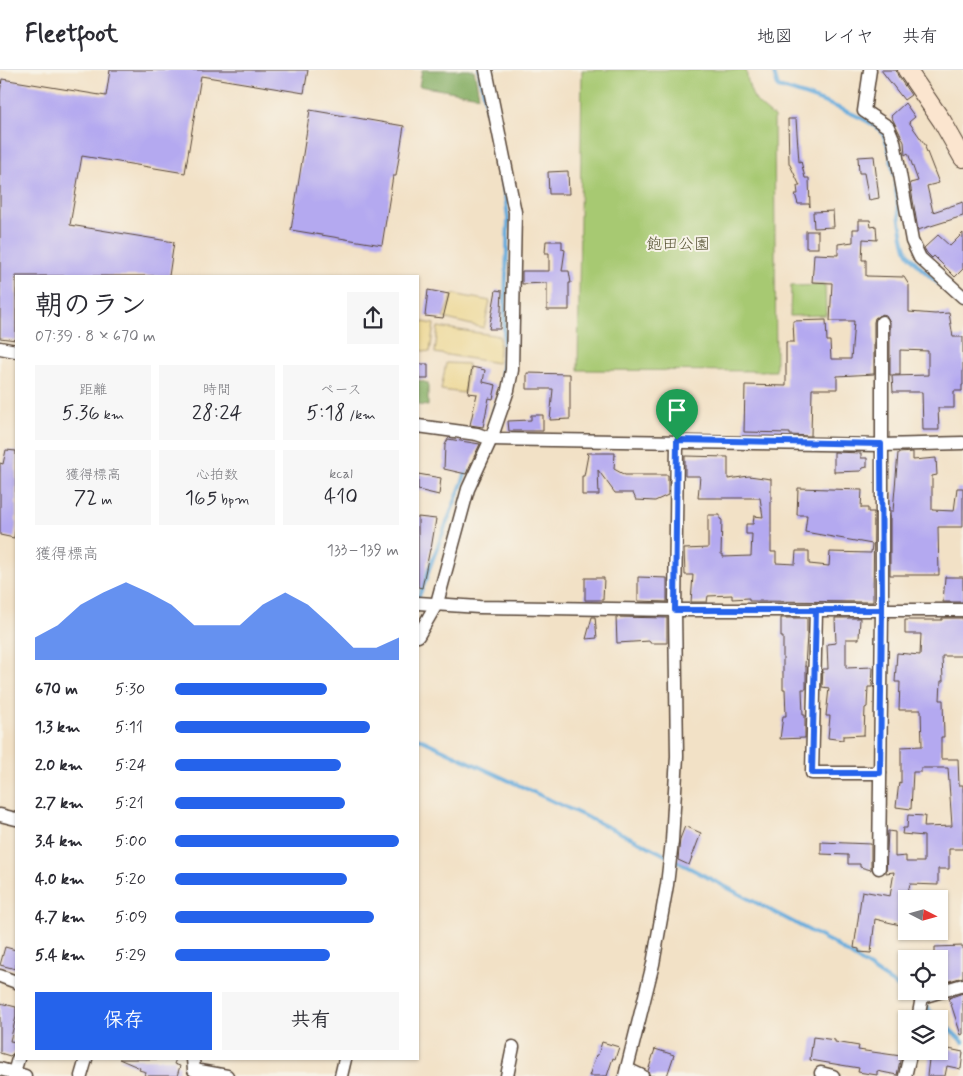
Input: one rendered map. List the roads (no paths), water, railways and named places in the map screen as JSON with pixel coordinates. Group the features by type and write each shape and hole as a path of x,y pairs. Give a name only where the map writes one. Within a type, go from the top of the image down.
{"main road":[{"path":"907,70 942,121 963,158"}],"street":[{"path":"419,634 437,603 468,489 491,439 508,390 512,370 515,212 486,70"},
{"path":"870,70 864,111 888,126 894,141 912,241 920,258 963,298"},
{"path":"879,868 882,610 882,322"},
{"path":"0,348 15,351"},
{"path":"419,426 477,434 491,439 881,444 963,443"},
{"path":"642,1076 626,1073 653,964 667,886 672,842 677,756 675,610 677,440"},
{"path":"419,603 437,603 478,608 963,610"},
{"path":"816,610 812,773 880,773"},
{"path":"0,814 15,818"},
{"path":"0,976 15,982"},
{"path":"920,1010 922,997 963,985"},
{"path":"507,1076 513,1047"},
{"path":"0,1069 18,1075 18,1060"},
{"path":"81,1076 86,1060"},
{"path":"341,1076 345,1060"},
{"path":"905,1076 909,1060"},
{"path":"193,1068 227,1076"}],"waterway":[{"path":"479,70 508,220 500,398 494,409 492,419"},
{"path":"773,70 778,87 835,106 877,128 883,134 887,144 894,175"},
{"path":"895,182 901,230 908,253 921,268 963,307"},
{"path":"419,596 467,470"},
{"path":"419,738 642,843 831,942 921,1002 963,1042"}],"park label":[{"name":"飽田公園","path":"678,243"}]}
